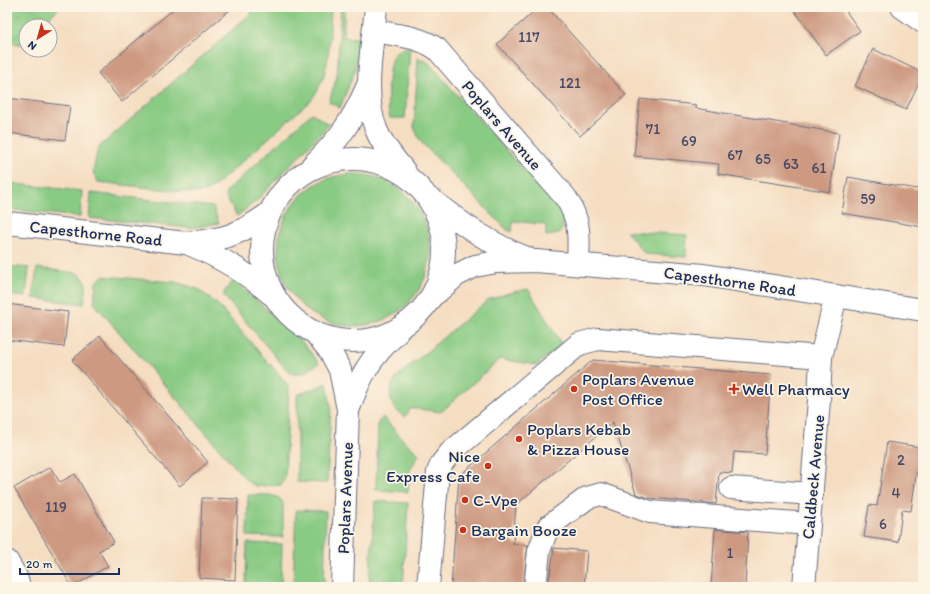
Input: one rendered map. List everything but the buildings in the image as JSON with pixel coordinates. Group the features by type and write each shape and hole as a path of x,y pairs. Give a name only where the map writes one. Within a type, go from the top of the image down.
{"street":[{"path":"370,82 356,112 342,134 306,171 284,190 268,214 261,242 263,270 274,297 292,319 316,334 345,342 375,340 403,328 421,313 434,294 443,270 445,245 440,220 428,197 388,151 376,129 371,113 370,82 376,7"},
{"path":"902,7 923,22"},
{"name":"Poplars Avenue","path":"374,31 415,38 426,42 436,49 566,198 573,209 579,226 578,264"},
{"path":"306,171 331,161 360,158 387,164 411,179"},
{"name":"Capesthorne Road","path":"428,197 477,234 513,253 536,261"},
{"name":"Capesthorne Road","path":"7,223 186,243 210,241 233,236 250,227 268,214"},
{"name":"Capesthorne Road","path":"186,243 231,263 252,277 274,297"},
{"name":"Capesthorne Road","path":"434,294 457,275 475,266 496,262 536,261 704,275 923,310"},
{"name":"Caldbeck Avenue","path":"804,587 821,357 836,296"},
{"name":"Poplars Avenue","path":"348,409 363,371 378,352 403,328"},
{"name":"Poplars Avenue","path":"316,334 330,352 340,370 348,409 342,587"},
{"path":"428,587 436,483 442,463 456,448 579,344 598,339 821,357"},
{"path":"731,488 812,494"},
{"path":"535,587 539,551 548,527 587,498 601,494 650,512 809,524"},
{"path":"7,561 16,577 19,587"}],"green space":[{"path":"7,7 60,7 48,18 18,18 18,44 7,43"},
{"path":"258,7 331,7 326,67 318,90 311,100 215,186 205,192 194,193 98,182 93,172 98,148"},
{"path":"341,7 345,7 343,37 358,38 355,70 340,108 329,102 337,76"},
{"path":"406,47 410,47 405,118 390,118 388,105 389,68 393,56"},
{"path":"418,58 426,60 562,213 564,225 559,234 546,236 546,226 543,224 513,221 512,232 507,230 420,141 414,127"},
{"path":"312,113 329,125 256,201 237,216 226,197 226,191"},
{"path":"354,174 369,176 390,183 412,202 421,214 424,221 430,250 428,265 421,286 402,308 390,317 383,320 354,326 339,324 318,317 296,298 287,286 284,279 278,250 280,235 287,214 306,192 318,183 325,180"},
{"path":"7,183 82,191 80,217 7,209"},
{"path":"91,193 213,207 219,223 191,228 89,218"},
{"path":"626,231 687,235 686,257 645,254"},
{"path":"7,266 29,268 26,297 7,295"},
{"path":"37,268 77,273 81,276 84,279 86,286 84,304 33,298"},
{"path":"103,276 175,282 198,289 218,305 289,386 285,478 281,485 256,486 248,482 94,303 96,282"},
{"path":"234,280 303,343 319,363 307,371 298,374 294,374 286,369 224,296 224,292"},
{"path":"528,289 562,345 537,365 500,359 441,412 411,408 405,417 399,413 392,403 390,392 399,375 488,300"},
{"path":"327,383 331,408 327,483 297,482 297,395"},
{"path":"383,417 404,441 419,454 410,470 408,492 376,490 378,422"},
{"path":"248,495 268,495 281,499 283,503 283,537 247,536"},
{"path":"375,501 408,503 403,587 369,587"},
{"path":"296,510 326,511 324,585 321,587 293,587"},
{"path":"247,543 282,544 281,587 246,587"}],"place":[{"name":"Poplars Avenue Post Office","path":"574,389"},
{"name":"Well Pharmacy","path":"734,389"},
{"name":"Poplars Kebab & Pizza House","path":"519,439"},
{"name":"Nice Express Cafe","path":"488,466"},
{"name":"C-Vpe","path":"465,500"},
{"name":"Bargain Booze","path":"463,530"}]}
